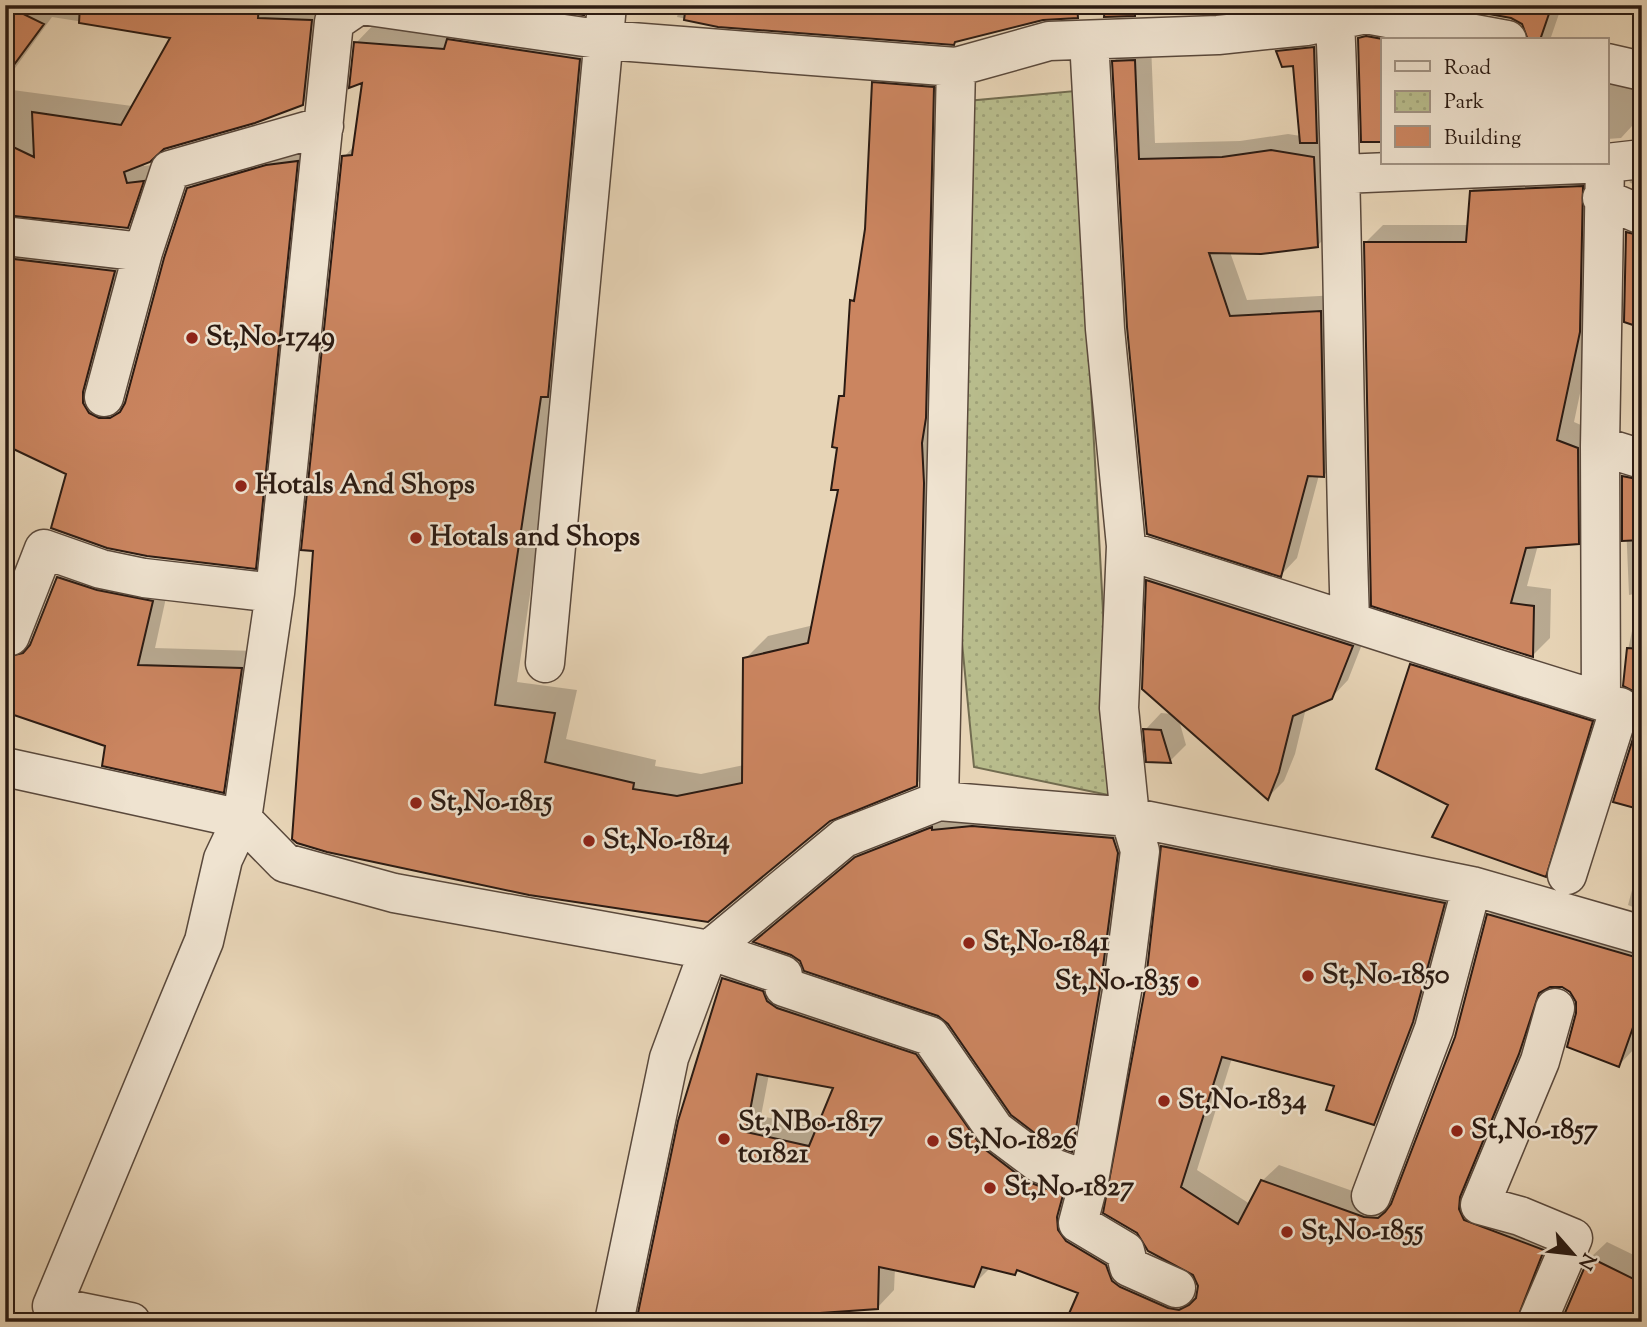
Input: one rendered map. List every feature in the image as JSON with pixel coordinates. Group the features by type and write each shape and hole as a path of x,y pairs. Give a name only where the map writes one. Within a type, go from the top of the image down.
{"street":[{"path":"131,1322 52,1306 204,941 223,859 242,819 275,593 334,22 360,5 606,22 956,67 1049,41 1089,40 1216,20 1335,20 1366,14 1496,38"},
{"path":"1335,20 1342,174 1345,472 1350,620"},
{"path":"545,663 606,22"},
{"path":"1089,40 1105,329 1126,546 1119,708 1130,817 1140,851 1136,895 1089,1181 1077,1223 1125,1251 1129,1267 1176,1288"},
{"path":"1608,63 1642,71"},
{"path":"939,801 956,67"},
{"path":"104,397 143,251 170,170 324,126"},
{"path":"1342,174 1605,172 1642,159"},
{"path":"1605,172 1642,215"},
{"path":"1567,875 1621,707 1600,446 1605,172"},
{"path":"5,236 143,251"},
{"path":"1600,446 1642,459"},
{"path":"1126,546 1128,551 1350,620 1396,639 1621,707"},
{"path":"10,636 44,550 101,569 144,578 275,593"},
{"path":"5,767 242,819 285,863 394,893 709,950 783,975 784,987 930,1036 995,1130 1039,1163 1089,1181"},
{"path":"614,1322 669,1058 709,950 844,838 939,801 1130,817 1472,886 1642,935"},
{"path":"1371,1196 1434,1029 1472,886"},
{"path":"1537,1322 1573,1238 1520,1216 1480,1205 1540,1061 1555,1008"}],"green space":[{"path":"1075,91 1113,796 974,767 958,601 967,101"}],"building":[{"path":"5,5 44,24 5,77"},
{"path":"80,5 259,5 258,18 312,20 303,105 255,123 164,149 150,162 124,172 127,183 144,181 128,228 5,215 5,143 34,157 32,112 121,125 170,38 79,23"},
{"path":"517,5 585,5 584,15"},
{"path":"686,5 1077,5 1078,18 1043,20 955,42 954,45 718,27 684,20"},
{"path":"1105,5 1135,5 1135,16 1104,17"},
{"path":"1439,5 1552,5 1541,38 1527,38 1522,24 1511,18"},
{"path":"1366,36 1381,39 1381,142 1361,142 1358,38"},
{"path":"447,39 580,59 548,397 541,397 495,705 555,713 545,762 634,783 633,789 677,796 742,783 743,658 808,643 838,490 831,490 837,448 832,447 839,396 844,396 850,300 854,301 865,229 872,82 934,87 926,418 922,443 924,483 917,786 830,821 708,922 529,895 327,852 292,839 313,551 301,550 342,156 352,155 362,83 349,88 354,42 444,49"},
{"path":"1314,47 1317,143 1300,143 1293,66 1282,67 1276,51"},
{"path":"1135,60 1139,159 1222,157 1271,150 1314,157 1318,247 1261,254 1209,253 1230,316 1321,311 1324,477 1308,476 1281,577 1147,534 1127,327 1112,61"},
{"path":"298,161 256,569 147,556 107,548 51,528 66,474 5,445 5,258 115,271 83,392 83,403 89,413 99,418 110,418 120,412 125,403 164,258 187,188 266,165"},
{"path":"1583,186 1580,332 1557,440 1578,448 1579,544 1526,548 1511,603 1534,606 1533,657 1371,606 1364,242 1466,242 1470,191"},
{"path":"1626,232 1642,236 1642,328 1624,322"},
{"path":"1622,476 1642,480 1642,540 1622,541"},
{"path":"57,577 97,590 153,601 138,665 242,668 224,793 102,766 105,746 5,712 5,657 23,653 30,645"},
{"path":"1146,580 1353,646 1332,699 1293,716 1279,772 1268,800 1142,689"},
{"path":"1627,648 1642,649 1642,810 1613,802 1641,713 1637,693 1623,686"},
{"path":"1410,664 1593,721 1546,877 1432,837 1448,805 1376,769"},
{"path":"1143,729 1161,730 1171,763 1146,762"},
{"path":"972,826 1113,838 1118,853 1101,982 1072,1152 1049,1144 1011,1115 948,1024 938,1016 804,971 800,961 791,955 753,942 855,857 932,827 932,830"},
{"path":"1161,846 1445,903 1413,1022 1374,1125 1326,1110 1334,1086 1222,1057 1181,1187 1238,1224 1261,1180 1364,1217 1378,1218 1391,1204 1455,1037 1487,914 1642,959 1642,1002 1619,1067 1567,1047 1576,1013 1576,1002 1570,992 1562,987 1550,987 1539,993 1519,1054 1460,1197 1459,1209 1464,1220 1544,1250 1516,1322 1087,1322 1068,1316 1078,1293 1017,1270 1015,1275 982,1267 974,1287 879,1267 878,1309 749,1318 749,1322 679,1322 638,1313 678,1121 722,978 763,991 767,1001 777,1008 916,1054 982,1147 1026,1181 1063,1195 1057,1217 1058,1230 1066,1241 1106,1265 1112,1281 1120,1287 1168,1308 1179,1310 1189,1305 1196,1298 1198,1286 1193,1275 1148,1251 1137,1233 1103,1213 1145,989","holes":["757,1074 833,1088 809,1146 746,1132"]},
{"path":"1589,1257 1642,1283 1642,1322 1561,1322"}],"place":[{"name":"St,No-1749","path":"192,338"},
{"name":"Hotals And Shops","path":"241,486"},
{"name":"Hotals and Shops","path":"416,538"},
{"name":"St,No-1815","path":"416,803"},
{"name":"St,No-1814","path":"589,841"},
{"name":"St,No-1841","path":"969,943"},
{"name":"St,No-1850","path":"1308,976"},
{"name":"St,No-1835","path":"1193,982"},
{"name":"St,No-1834","path":"1164,1101"},
{"name":"St,No-1857","path":"1457,1131"},
{"name":"St,NBo-1817 to1821","path":"724,1139"},
{"name":"St,No-1826","path":"933,1141"},
{"name":"St,No-1827","path":"990,1188"},
{"name":"St,No-1855","path":"1287,1232"}]}
